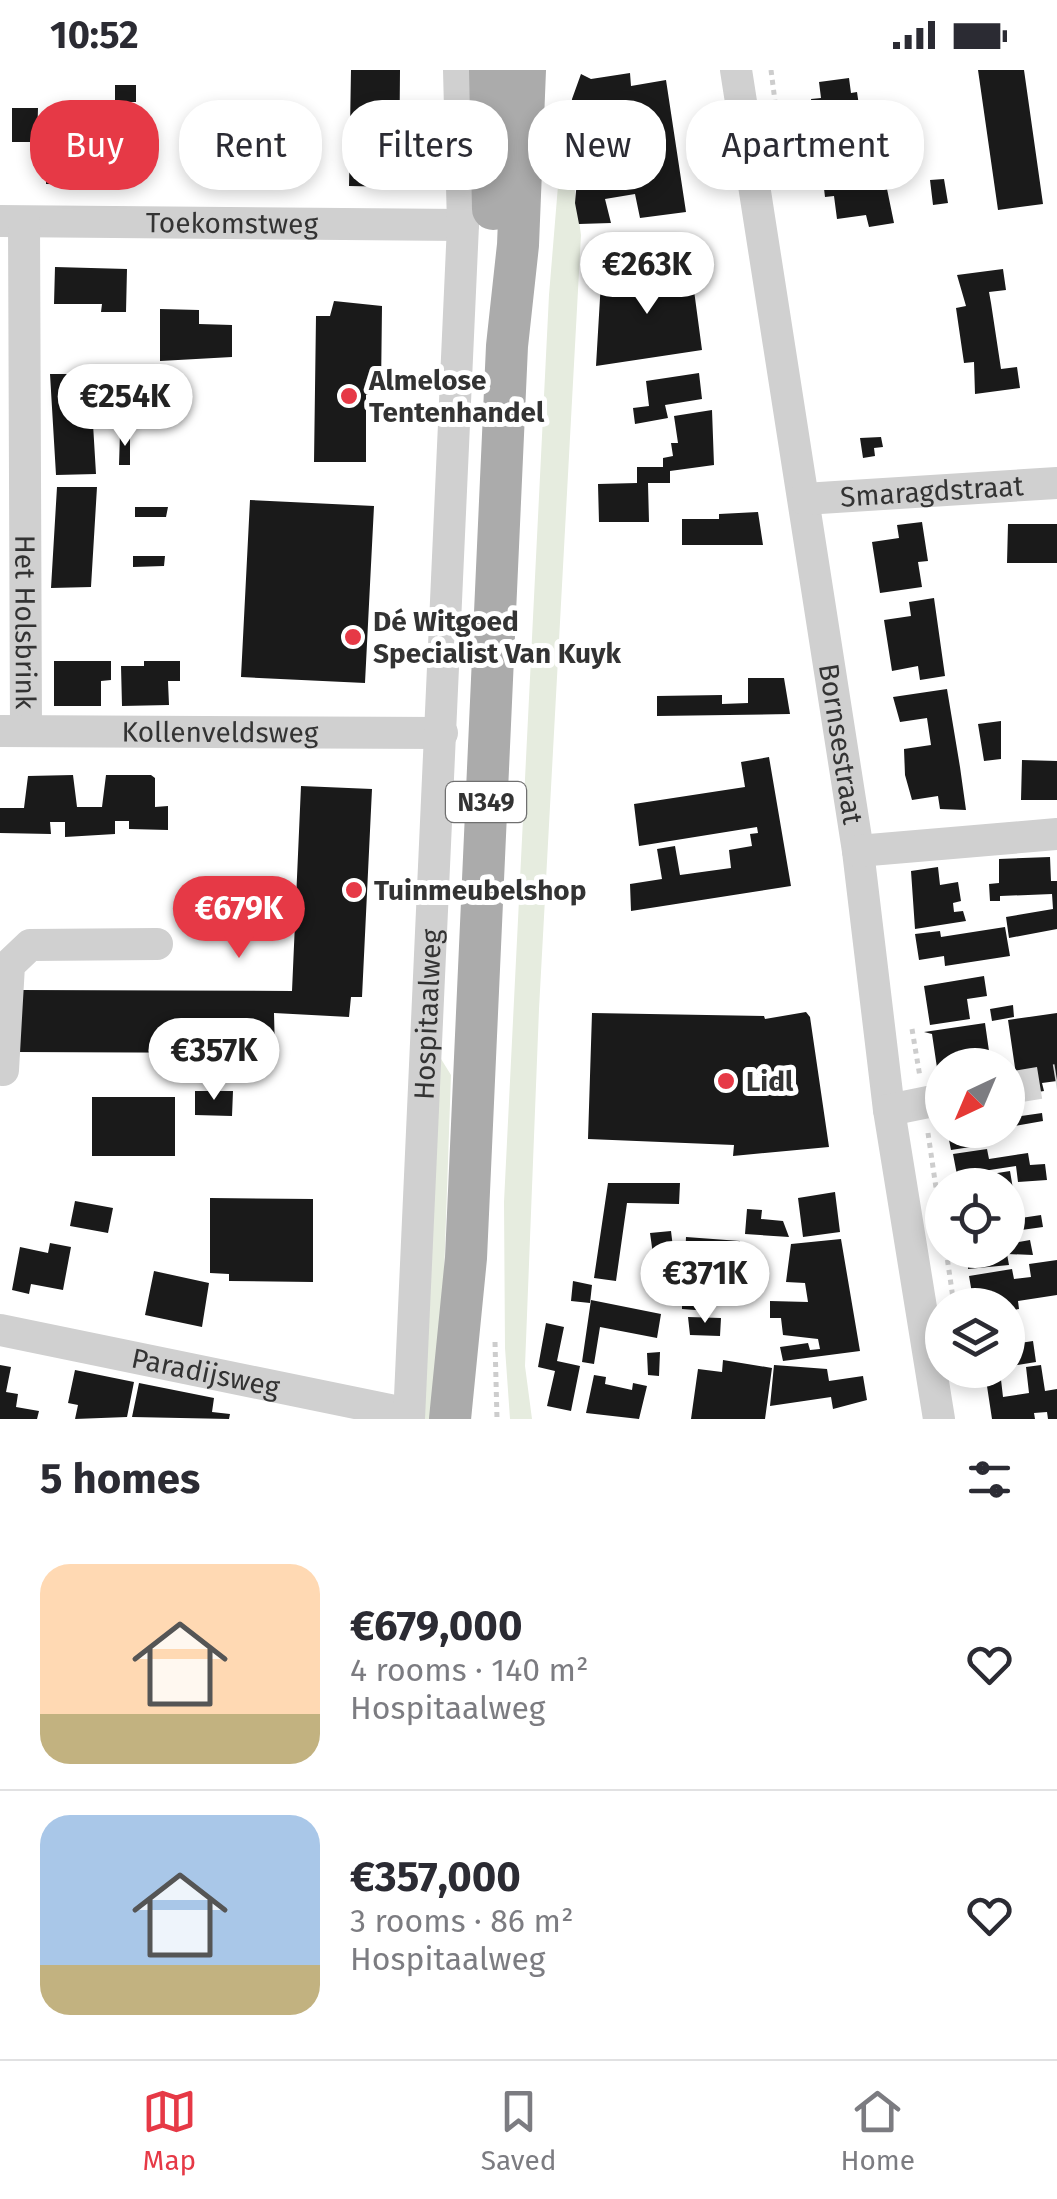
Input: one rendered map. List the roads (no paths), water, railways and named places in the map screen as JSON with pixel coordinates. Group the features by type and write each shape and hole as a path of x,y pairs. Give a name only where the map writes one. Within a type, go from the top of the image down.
{"main road":[{"name":"N349","path":"490,70 494,241 507,346"},
{"name":"N349","path":"470,1419 466,1258 507,346 518,245 525,70"},
{"name":"N349","path":"423,1417 466,1258"}],"street":[{"name":"Hospitaalweg","path":"423,1417 442,733 463,226 459,70"},
{"name":"Bornsestraat","path":"736,70 858,851 889,1110 940,1419"},
{"name":"Toekomstweg","path":"12,221 463,226"},
{"name":"Het Holsbrink","path":"12,221 13,731"},
{"name":"Smaragdstraat","path":"804,499 1057,483"},
{"name":"Kollenveldsweg","path":"13,731 442,733"},
{"path":"858,851 1057,834"},
{"path":"3,1070 8,965 30,945 158,944"},
{"path":"889,1110 925,1103"},
{"name":"Paradijsweg","path":"0,1330 423,1417"}],"tunnel":[{"path":"1025,1085 1057,1080"}],"place":[{"name":"Almelose Tentenhandel","path":"349,396"},
{"name":"Dé Witgoed Specialist Van Kuyk","path":"353,637"},
{"name":"Tuinmeubelshop","path":"354,890"},
{"name":"Lidl","path":"726,1081"}]}
